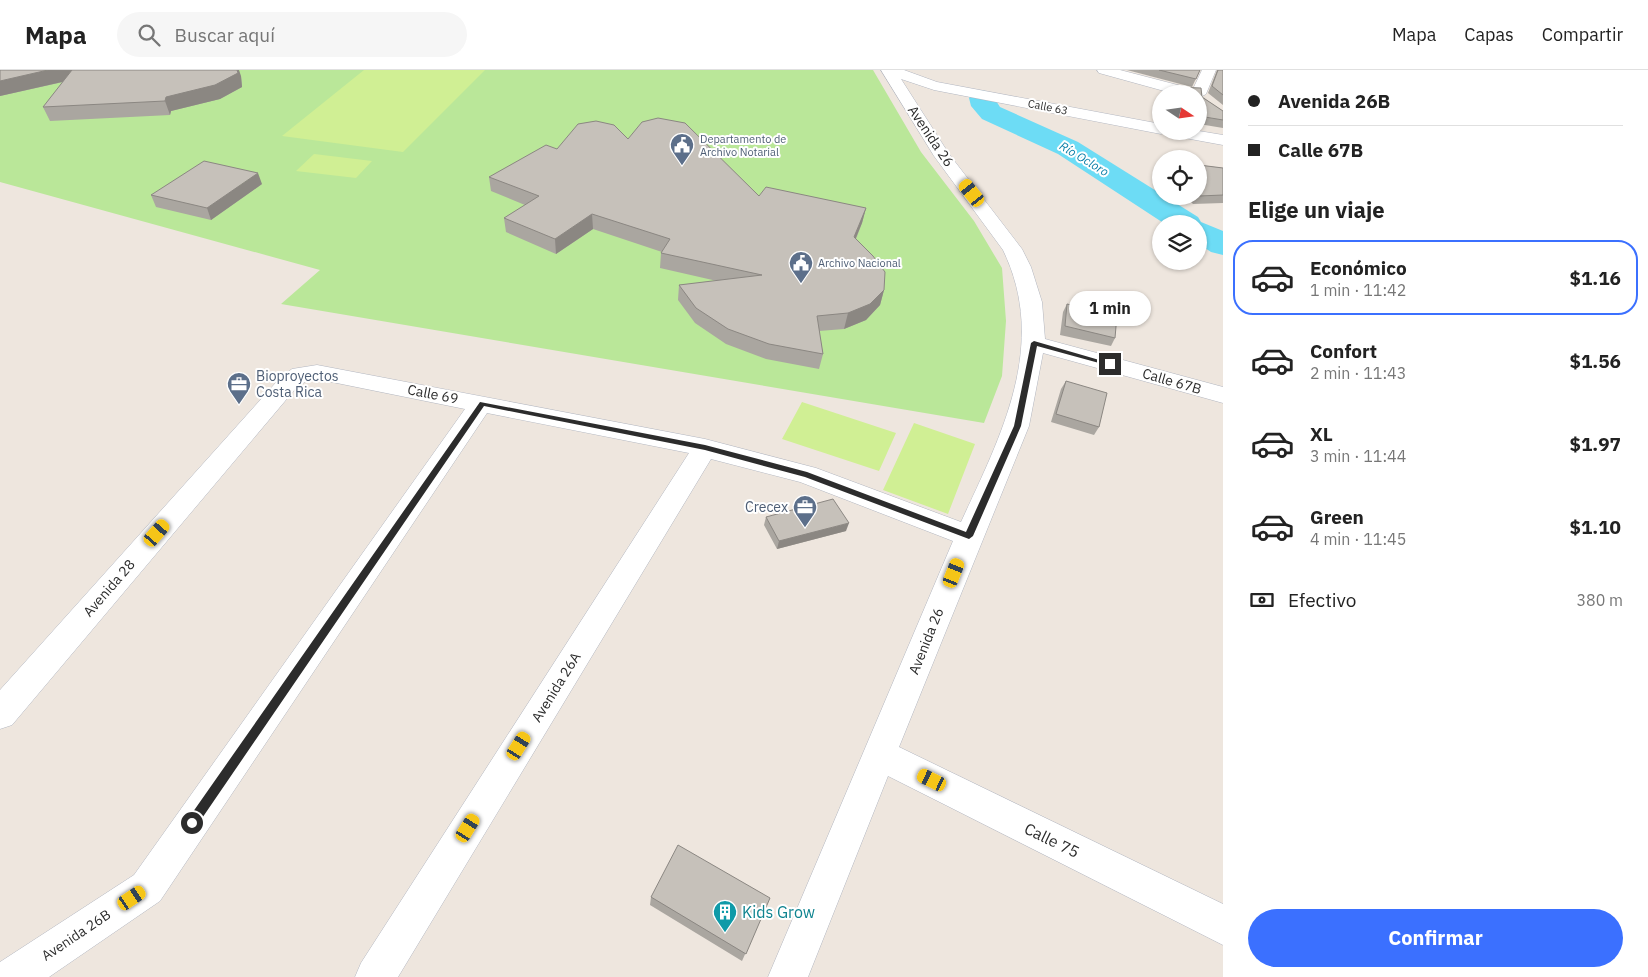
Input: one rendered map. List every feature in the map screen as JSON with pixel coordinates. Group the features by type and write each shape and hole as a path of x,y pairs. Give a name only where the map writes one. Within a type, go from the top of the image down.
{"street":[{"name":"Calle 63","path":"889,70 934,86 1152,127"},
{"name":"Avenida 26","path":"788,977 969,536 1018,426 1034,343 1031,302 1021,267 1012,249 942,156 889,70"},
{"path":"1104,70 1160,85"},
{"path":"1206,85 1209,70"},
{"path":"912,109 934,86"},
{"path":"1208,137 1223,140"},
{"name":"Calle 67B","path":"1034,343 1223,395"},
{"name":"Calle 69","path":"300,374 317,372 705,448 807,474 969,536"},
{"name":"Avenida 28","path":"0,714 288,383 300,374"},
{"name":"Avenida 26B","path":"14,977 147,888 482,403"},
{"name":"Avenida 26A","path":"375,977 705,448"},
{"name":"Calle 75","path":"880,755 1223,924"}],"green space":[{"path":"0,70 873,70 921,152 974,221 1002,268 1006,321 1002,376 984,423 281,304 320,270 0,182"},
{"path":"364,70 485,70 403,152 282,136"},
{"path":"314,154 372,161 356,178 296,171"},
{"path":"802,402 896,433 879,471 782,439"},
{"path":"914,423 975,444 948,514 883,490"}],"building":[{"path":"0,70 48,70 0,81"},
{"path":"72,70 237,70 238,73 215,85 166,97 165,101 43,107"},
{"path":"1159,70 1200,70 1196,79"},
{"path":"1218,70 1223,70 1223,95 1212,86"},
{"path":"1208,101 1223,111 1223,120 1208,118"},
{"path":"658,118 685,123 759,196 766,187 866,208 854,237 873,256 885,272 884,290 870,304 848,313 817,316 823,354 769,344 728,329 696,308 679,285 762,275 661,253 670,239 592,214 555,239 504,218 539,196 489,177 546,145 557,149 578,124 596,121 614,125 628,139 642,122"},
{"path":"204,161 258,173 207,208 151,195"},
{"path":"1207,166 1223,168 1223,195 1207,196"},
{"path":"1067,304 1117,315 1115,338 1065,326"},
{"path":"1066,381 1107,393 1099,427 1056,414"},
{"name":"Crecex","path":"833,499 849,523 779,541 766,517"},
{"name":"Kids Grow","path":"678,845 770,898 746,954 651,897"}],"waterway":[{"name":"Río Ocloro","path":"982,98 984,106 991,113 1068,148 1173,215"},
{"name":"Río Ocloro","path":"1207,236 1223,245"}],"place":[{"name":"Departamento de Archivo Notarial","path":"682,166"},
{"name":"Archivo Nacional","path":"801,284"},
{"name":"Bioproyectos Costa Rica","path":"239,405"},
{"name":"Crecex","path":"805,528"},
{"name":"Kids Grow","path":"725,933"}],"route":[{"path":"192,823 482,403 705,448 807,474 969,536 1018,426 1034,343 1110,364"}]}
